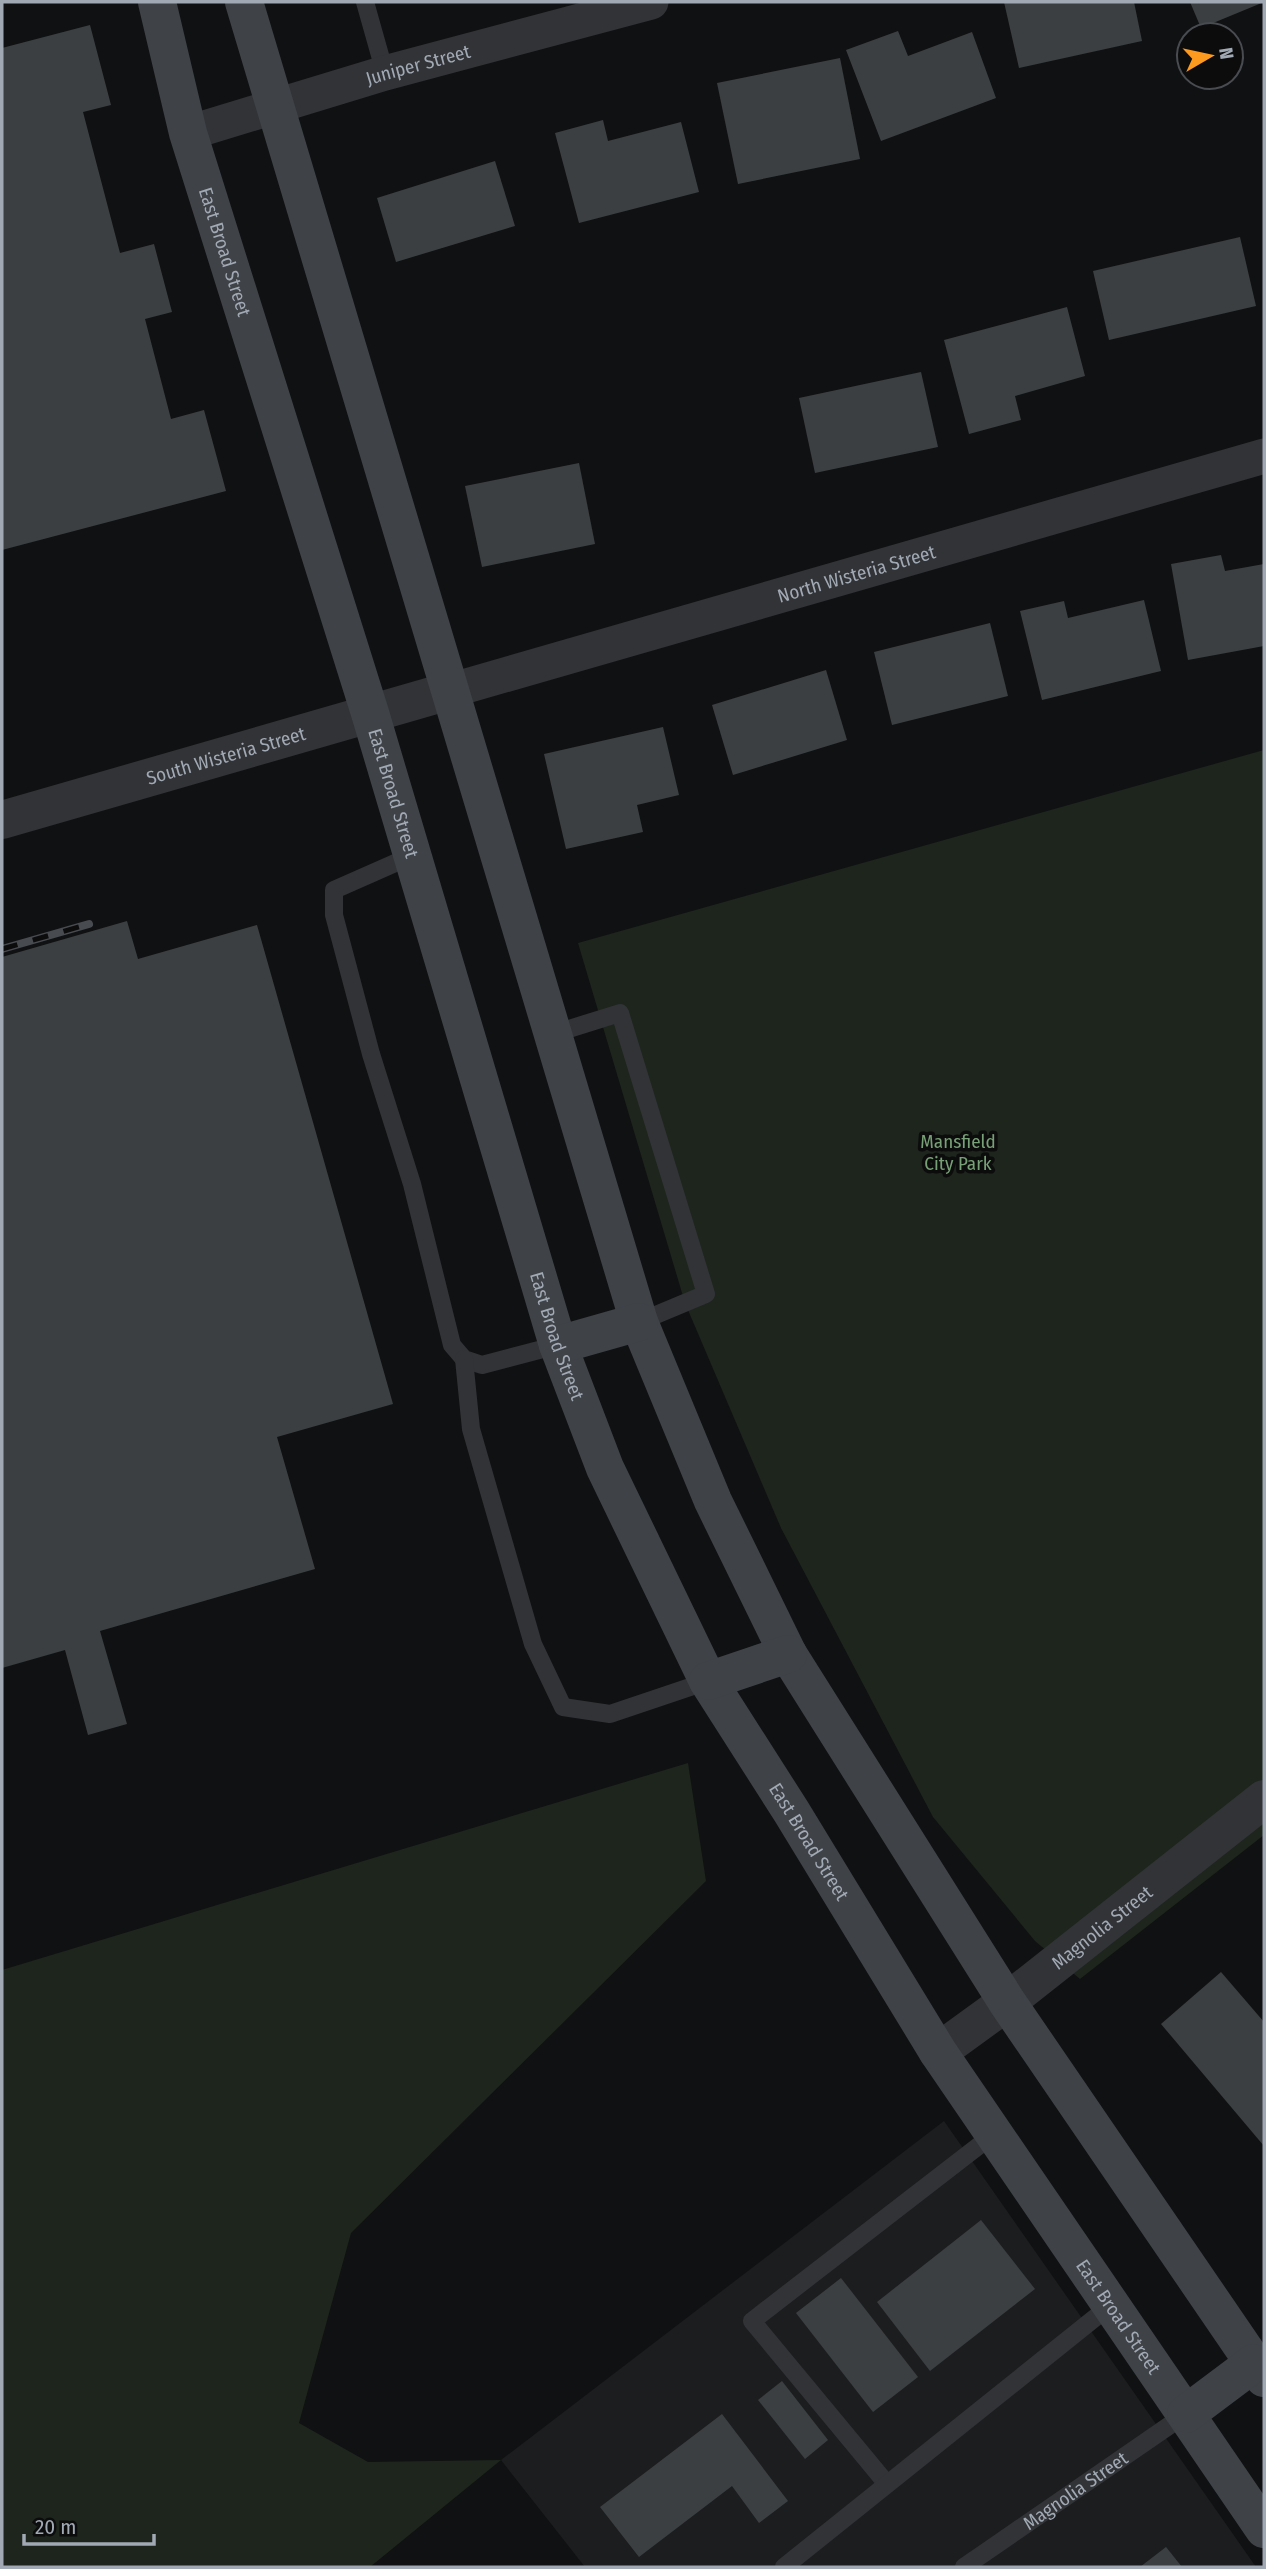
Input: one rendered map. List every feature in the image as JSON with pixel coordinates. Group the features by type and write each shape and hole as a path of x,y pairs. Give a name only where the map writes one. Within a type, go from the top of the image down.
{"main road":[{"name":"East Broad Street","path":"157,2 188,134 370,713 558,1345 605,1468 708,1681 938,2052 1264,2529"},
{"path":"244,2 639,1322 713,1501 788,1654 1007,2002 1259,2371 1186,2414"},
{"path":"558,1345 639,1322"},
{"path":"708,1681 788,1654"}],"street":[{"name":"Juniper Street","path":"188,134 385,73 651,2"},
{"name":"North Wisteria Street","path":"449,691 1264,456"},
{"name":"South Wisteria Street","path":"2,820 449,691"},
{"name":"Magnolia Street","path":"938,2052 1007,2002 1264,1799"}],"lane":[{"path":"365,2 385,73"},
{"path":"411,856 334,890 334,915 371,1054 412,1184 452,1345 464,1359 482,1365 558,1345"},
{"path":"553,1034 620,1013 706,1294 639,1322"},
{"path":"464,1359 471,1429 533,1644 563,1707 610,1714 708,1681"},
{"path":"887,2484 752,2321 994,2134"},
{"path":"784,2567 1111,2305"},
{"name":"Magnolia Street","path":"964,2567 1186,2414"}],"shaded area":[{"path":"944,2121 1256,2567 585,2567 501,2460"}],"green space":[{"name":"Mansfield City Park","path":"1264,750 1264,1835 1080,1979 1035,1941 933,1817 781,1528 685,1303 578,943"},
{"path":"688,1763 706,1881 351,2233 299,2423 368,2462 501,2460 370,2567 2,2567 2,1970"}],"building":[{"path":"1004,2 1134,2 1142,41 1019,68"},
{"path":"1190,2 1264,2 1218,21 1198,21"},
{"path":"90,25 111,105 83,112 120,253 154,244 172,312 145,319 171,419 204,410 226,491 2,550 2,48"},
{"path":"898,31 908,56 972,32 996,98 881,141 846,50"},
{"path":"840,58 860,159 738,184 717,83"},
{"path":"603,120 608,141 681,122 699,192 579,223 555,133"},
{"path":"495,161 515,226 396,262 377,198"},
{"path":"1240,237 1256,306 1109,340 1093,271"},
{"path":"1067,307 1085,376 1015,396 1021,420 969,434 944,340"},
{"path":"921,372 938,447 815,473 799,398"},
{"path":"579,463 595,544 482,567 465,486"},
{"path":"1221,555 1225,571 1264,564 1264,646 1188,660 1171,564"},
{"path":"1144,600 1161,671 1042,700 1020,611 1064,601 1068,618"},
{"path":"990,623 1008,696 892,725 874,652"},
{"path":"826,670 847,740 733,775 712,705"},
{"path":"663,727 679,795 637,805 643,832 566,849 544,754"},
{"path":"127,921 138,959 257,925 393,1404 277,1437 315,1569 100,1631 127,1724 88,1735 65,1650 2,1668 2,957"},
{"path":"1221,1972 1264,2022 1264,2146 1161,2024"},
{"path":"981,2220 1035,2289 930,2371 877,2302"},
{"path":"841,2278 918,2377 873,2412 796,2313"},
{"path":"782,2381 828,2440 805,2459 758,2400"},
{"path":"722,2414 788,2501 759,2523 732,2486 639,2557 600,2507"},
{"path":"1166,2547 1182,2567 1140,2567"}],"railway":[{"path":"2,949 89,924"}]}
